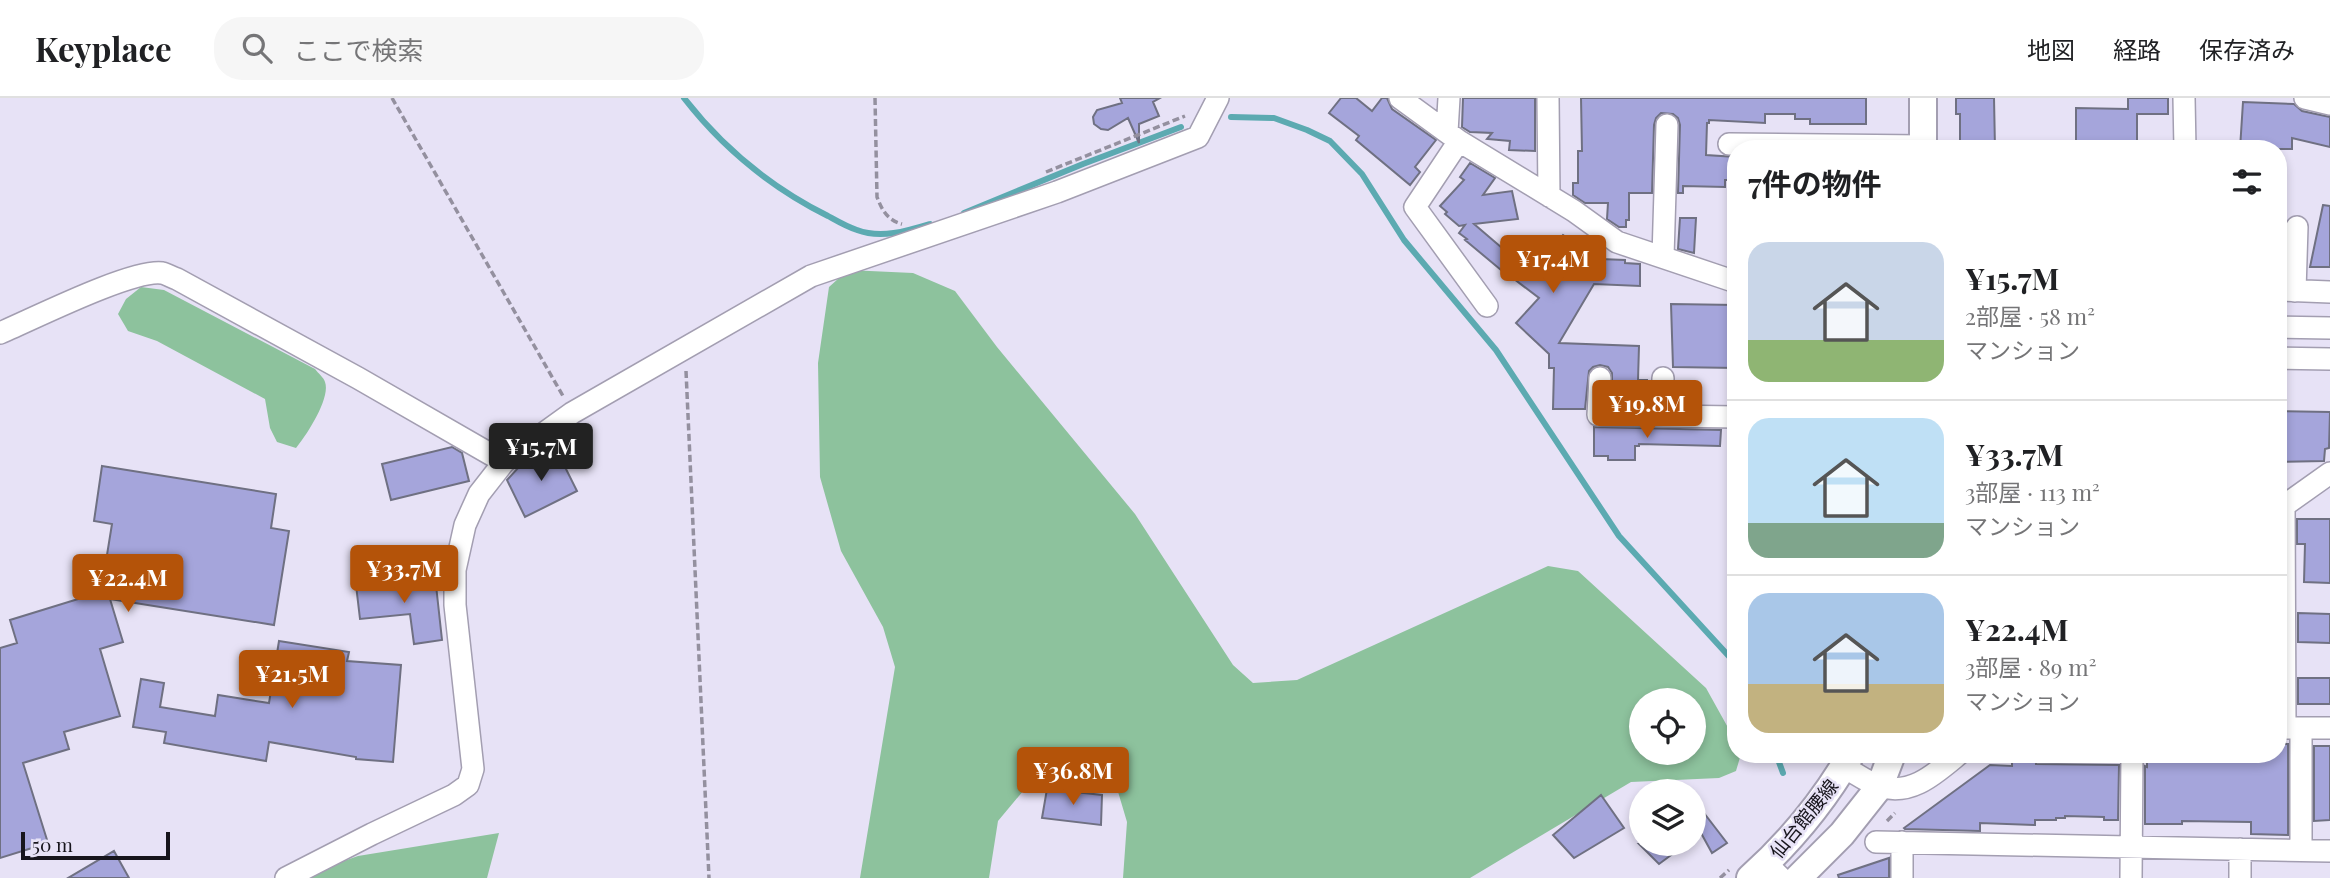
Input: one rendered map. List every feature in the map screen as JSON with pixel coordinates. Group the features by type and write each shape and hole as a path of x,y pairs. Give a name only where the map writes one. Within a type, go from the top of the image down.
{"main road":[{"path":"1923,98 1923,140"},
{"name":"仙台館腰線","path":"1766,873 1815,811 1846,763"},
{"name":"仙台館腰線","path":"1798,878 1842,834 1880,786 1889,763"}],"street":[{"path":"1401,98 1453,136 1617,242 1727,279"},
{"path":"1448,98 1453,136 1415,207 1486,306"},
{"path":"1548,98 1549,196"},
{"path":"2184,98 2185,140"},
{"path":"2305,98 2330,104"},
{"path":"286,878 454,795 468,785 473,769 455,606 455,570 469,515 479,494 505,462 572,413 811,276 1057,192 1198,137 1217,100"},
{"path":"1663,257 1667,125"},
{"path":"2297,226 2287,290 2330,292"},
{"path":"0,334 118,283 163,273 358,378 505,462"},
{"path":"2287,327 2330,328"},
{"path":"2287,358 2330,359"},
{"path":"1600,378 1598,415 1727,417"},
{"path":"1662,416 1663,379"},
{"path":"2287,503 2330,473"},
{"path":"2287,696 2301,850"},
{"path":"2288,728 2330,728"},
{"path":"1850,763 1880,786 1905,788 1923,783 1948,763"},
{"path":"2131,878 2132,763"},
{"path":"1876,842 2330,851"},
{"path":"1902,842 1902,878"},
{"path":"2240,849 2240,878"}],"path":[{"path":"392,98 572,413"},
{"path":"875,98 877,197 890,219 907,225"},
{"path":"1035,177 1193,113 1217,100"},
{"path":"684,348 709,878"}],"green space":[{"path":"848,270 913,273 955,291 997,347 1135,514 1233,665 1253,683 1297,680 1548,566 1578,571 1706,688 1727,726 1727,763 1738,763 1736,771 1719,778 1629,779 1629,783 1470,878 1123,878 1127,822 1116,785 1069,770 1034,778 998,821 989,878 860,878 895,667 883,627 841,551 820,477 818,363 829,287"},
{"path":"141,287 164,290 315,369 325,382 326,389 321,407 296,448 277,442 270,428 265,399 157,341 128,331 118,314 126,299"},
{"path":"499,833 487,878 295,878 358,856"}],"building":[{"path":"1120,98 1160,98 1153,102 1159,116 1139,124 1139,143 1128,118 1108,130 1094,124 1093,117 1097,110 1122,103"},
{"path":"1341,98 1356,98 1372,111 1382,98 1387,98 1392,109 1436,140 1415,167 1420,172 1410,185 1356,140 1359,136 1329,113"},
{"path":"1463,98 1535,98 1535,151 1509,150 1510,141 1487,139 1492,133 1470,132 1462,127"},
{"path":"1581,98 1866,98 1866,124 1810,124 1810,119 1795,119 1795,114 1765,114 1765,123 1709,120 1706,155 1727,156 1725,187 1683,186 1683,193 1678,193 1680,125 1673,114 1661,113 1654,125 1652,193 1629,193 1629,220 1626,220 1626,227 1619,227 1607,219 1608,203 1585,203 1573,195 1573,183 1578,183 1578,151 1582,151"},
{"path":"1956,98 1994,98 1995,140 1960,140 1960,114 1956,114"},
{"path":"2128,98 2168,98 2168,114 2137,114 2137,140 2076,140 2076,108 2128,109"},
{"path":"2243,102 2294,104 2302,111 2330,117 2330,147 2292,138 2292,149 2287,149 2287,140 2241,140"},
{"path":"1470,163 1495,178 1483,195 1512,191 1518,219 1474,224 1529,271 1536,262 1539,265 1563,235 1600,259 1625,260 1625,263 1640,264 1640,286 1594,284 1559,343 1639,346 1638,380 1647,380 1647,403 1612,402 1612,373 1608,367 1600,365 1589,371 1585,409 1553,409 1554,368 1549,368 1549,354 1516,323 1539,298 1465,240 1467,239 1459,233 1465,225 1459,226 1440,206 1464,180 1460,177"},
{"path":"2323,205 2330,206 2330,267 2310,267"},
{"path":"1680,218 1696,218 1694,253 1678,249"},
{"path":"1671,304 1727,305 1727,368 1673,367"},
{"path":"2287,411 2330,412 2329,448 2325,449 2324,461 2287,462"},
{"path":"1594,427 1721,430 1720,446 1639,444 1635,446 1635,460 1608,460 1608,456 1594,456"},
{"path":"452,447 462,453 469,481 391,500 382,464"},
{"path":"556,449 577,491 525,517 507,480 518,468"},
{"path":"102,466 276,494 271,528 289,531 274,625 110,599 123,642 100,649 120,716 64,732 69,749 23,763 48,843 0,858 0,648 17,643 10,620 101,592 112,524 94,521"},
{"path":"2297,519 2330,519 2330,583 2304,582 2305,544 2297,544"},
{"path":"435,576 442,640 414,644 410,614 360,619 356,585"},
{"path":"2298,613 2330,614 2330,643 2298,642"},
{"path":"279,641 349,652 347,661 401,665 393,762 356,759 269,742 266,761 164,743 166,732 133,727 141,679 164,683 160,707 215,716 218,695 269,703"},
{"path":"2298,678 2330,678 2330,704 2298,704"},
{"path":"2288,744 2288,835 2251,834 2251,822 2182,821 2182,824 2145,824 2145,766 2147,767 2147,763 2287,763"},
{"path":"2314,746 2330,746 2330,820 2314,821"},
{"path":"2012,763 2119,765 2118,820 2065,816 2056,820 2035,820 2035,825 1980,823 1980,831 1904,828 1990,765 2012,766"},
{"path":"1047,789 1102,795 1101,825 1042,818"},
{"path":"1601,795 1624,828 1574,858 1553,835"},
{"path":"1706,816 1727,843 1712,853 1706,842"},
{"path":"114,851 129,878 68,878"},
{"path":"1651,856 1670,856 1659,864"},
{"path":"1889,858 1889,878 1839,878 1838,875"}],"waterway":[{"path":"684,98 715,133 749,165 787,193 842,224 875,234 930,224"},
{"path":"1231,117 1274,118 1307,130 1330,141 1362,174 1404,240 1496,350 1619,536 1727,654"},
{"path":"964,213 1181,127"},
{"path":"1779,763 1783,773"}]}
